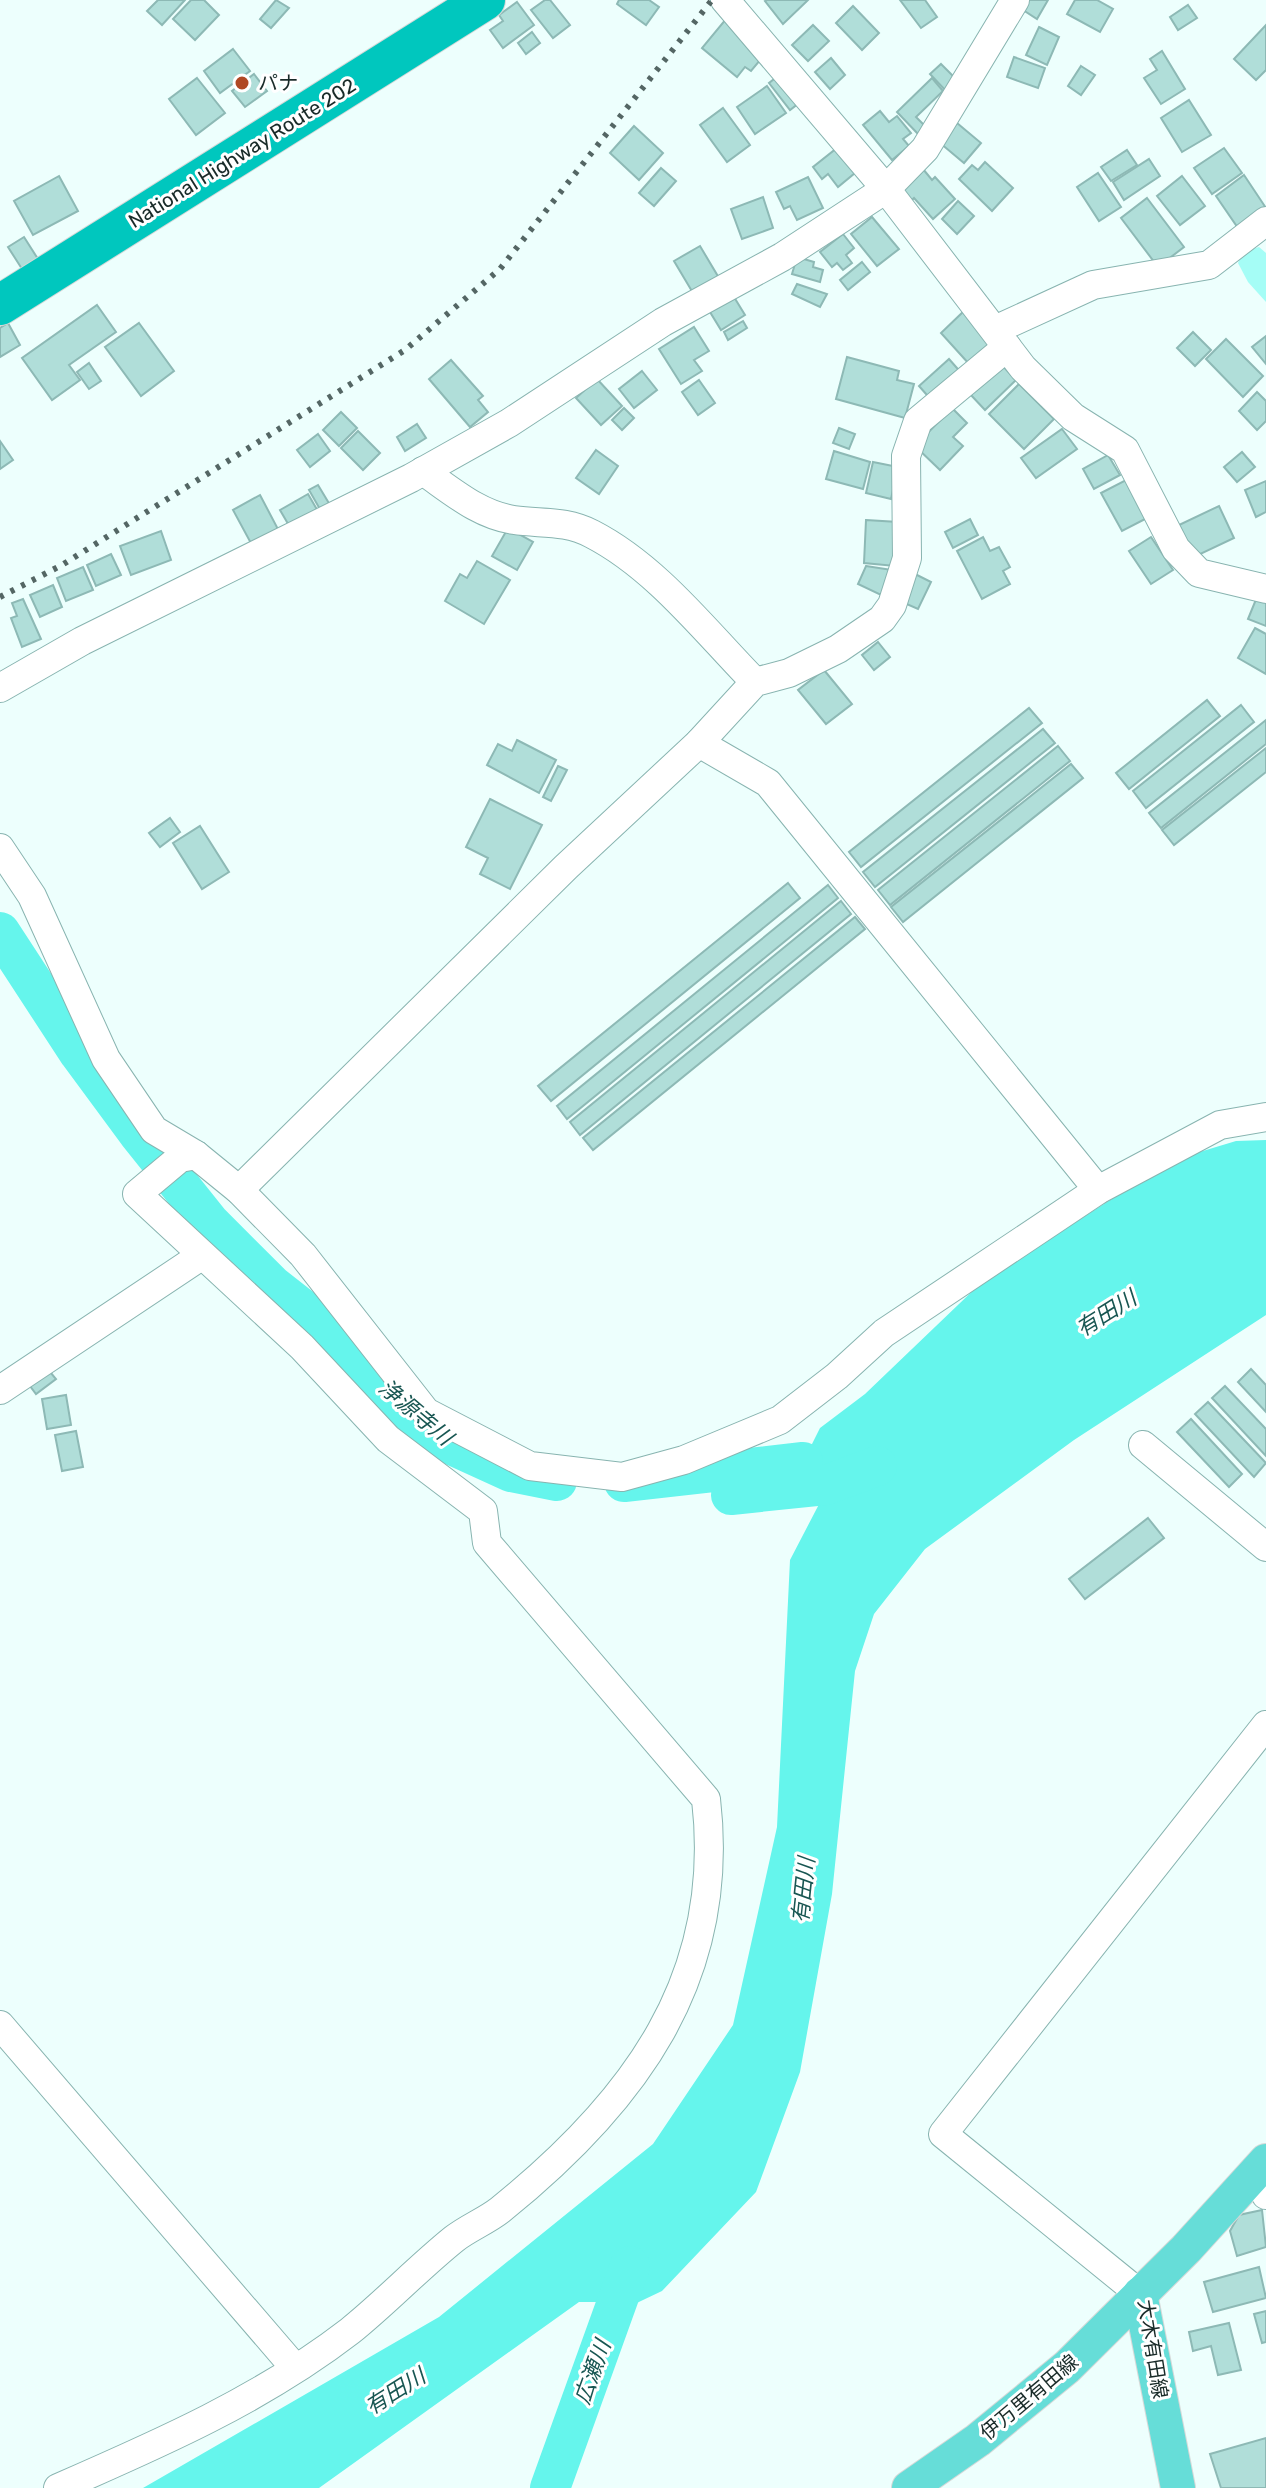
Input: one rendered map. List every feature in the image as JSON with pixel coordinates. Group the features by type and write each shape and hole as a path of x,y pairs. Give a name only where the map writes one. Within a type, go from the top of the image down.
{"highway":[{"name":"National Highway Route 202","path":"0,305 485,0"}],"main road":[{"name":"大木有田線","path":"1178,2488 1140,2294 1264,2175"},
{"name":"伊万里有田線","path":"909,2488 978,2440 1067,2367 1140,2294"}],"street":[{"path":"725,0 886,189 1023,368 1073,417 1125,450 1176,549 1199,573 1266,589"},
{"path":"0,688 82,641 423,471 509,423 663,322 782,257 886,189 925,149 1015,0"},
{"path":"239,1190 566,867 699,743 755,682 789,673 838,649 882,619 892,605 907,558 906,456 918,421 1001,338 1093,285 1209,265 1266,221"},
{"path":"423,471 480,510 514,520 557,521 592,534 648,573 755,682"},
{"path":"699,743 768,783 1098,1190"},
{"path":"0,848 32,896 106,1059 154,1130 239,1190 303,1255 426,1412 530,1466 622,1477 684,1460 780,1420 837,1376 884,1333 1098,1190 1220,1125 1266,1117"},
{"path":"58,2488 155,2446 295,2368 350,2330 456,2237 499,2211 600,2117 644,2064 675,2010 696,1949 711,1844 706,1799 487,1543 483,1511 388,1439 302,1347 137,1194 188,1156"},
{"path":"0,1390 201,1256"},
{"path":"1143,1445 1266,1547"},
{"path":"1140,2294 943,2134 1266,1725"},
{"path":"0,2025 295,2368"}],"shaded area":[{"path":"1259,247 1266,253 1266,302 1248,282 1238,263 1243,252"}],"water":[{"name":"有田川","path":"1266,1140 1266,1315 1074,1440 925,1549 874,1614 855,1671 832,1894 800,2072 756,2192 662,2291 603,2319 601,2302 579,2302 319,2488 143,2488 439,2317 653,2144 733,2025 777,1827 790,1560 829,1485 822,1469 803,1462 820,1428 865,1394 983,1281 1173,1160 1236,1141"}],"building":[{"path":"158,0 185,0 162,25 147,11"},
{"path":"191,0 204,0 219,15 195,40 173,19"},
{"path":"276,0 289,8 271,28 260,19"},
{"path":"550,0 570,25 553,38 531,10"},
{"path":"619,0 649,0 659,7 646,25 617,4"},
{"path":"767,0 808,0 783,24 765,1"},
{"path":"900,0 925,0 937,17 921,28"},
{"path":"1025,0 1048,0 1037,19 1020,8"},
{"path":"1075,0 1097,0 1113,9 1100,32 1067,14"},
{"path":"517,2 534,25 503,48 490,30 503,21 499,15"},
{"path":"1188,5 1197,18 1178,30 1170,17"},
{"path":"853,6 879,33 862,50 836,23"},
{"path":"726,19 761,59 751,71 745,67 737,77 702,48"},
{"path":"813,25 829,41 808,61 792,45"},
{"path":"1266,25 1266,70 1256,80 1234,59"},
{"path":"1039,27 1059,37 1047,65 1026,55"},
{"path":"532,32 540,43 526,54 518,43"},
{"path":"233,49 250,71 220,93 204,71"},
{"path":"1162,51 1185,89 1161,104 1144,78 1157,70 1150,59"},
{"path":"1014,57 1045,68 1038,88 1007,77"},
{"path":"831,58 845,75 830,89 815,72"},
{"path":"941,64 957,80 946,91 930,74"},
{"path":"1081,66 1095,75 1081,95 1068,86"},
{"path":"782,73 803,100 790,110 769,83"},
{"path":"254,74 267,91 245,107 232,91"},
{"path":"197,78 225,113 196,135 169,99"},
{"path":"932,78 943,91 916,117 927,128 919,135 897,112"},
{"path":"767,86 786,113 755,134 737,107"},
{"path":"1189,100 1211,135 1182,152 1161,118"},
{"path":"723,108 750,145 727,162 700,125"},
{"path":"880,111 889,122 897,116 911,133 903,139 909,146 892,160 863,125"},
{"path":"957,123 981,143 964,163 940,143"},
{"path":"634,126 663,153 639,180 610,153"},
{"path":"842,144 861,168 838,187 828,174 822,179 813,167"},
{"path":"1224,148 1242,173 1212,194 1194,168"},
{"path":"1127,150 1137,165 1111,181 1101,167"},
{"path":"1149,159 1160,176 1124,200 1113,182"},
{"path":"985,162 1013,188 992,211 959,179 972,165 978,170"},
{"path":"661,168 676,181 654,206 639,193"},
{"path":"923,169 955,199 933,219 914,198 910,202 900,190"},
{"path":"1098,173 1121,207 1099,221 1077,187"},
{"path":"1244,175 1266,208 1238,228 1216,196"},
{"path":"59,176 78,211 33,235 14,201"},
{"path":"1182,176 1205,206 1180,225 1157,196"},
{"path":"808,177 823,208 797,220 790,206 784,209 776,192"},
{"path":"763,197 773,228 742,239 731,209"},
{"path":"1147,198 1184,247 1158,267 1121,218"},
{"path":"958,201 974,216 957,234 942,219"},
{"path":"872,217 899,249 877,266 851,234"},
{"path":"843,234 854,248 846,255 852,263 843,270 837,263 832,267 820,252"},
{"path":"24,237 38,259 22,269 8,247"},
{"path":"700,246 719,278 693,293 674,261"},
{"path":"797,257 814,262 813,267 823,270 820,282 792,274"},
{"path":"862,262 870,272 848,290 840,280"},
{"path":"797,284 827,294 820,307 792,294"},
{"path":"734,297 745,315 721,330 710,312"},
{"path":"97,305 116,332 69,365 80,380 52,400 22,358"},
{"path":"965,310 995,341 970,365 941,333"},
{"path":"743,321 747,328 728,340 724,332"},
{"path":"8,323 20,345 0,357 0,328"},
{"path":"139,323 174,371 141,396 105,347"},
{"path":"694,327 709,351 694,360 702,371 681,384 659,349"},
{"path":"1193,332 1211,350 1195,366 1177,348"},
{"path":"1266,336 1266,364 1252,347"},
{"path":"1226,339 1263,376 1243,397 1206,359"},
{"path":"847,357 899,371 897,380 914,384 905,418 836,399"},
{"path":"949,359 964,376 934,403 919,386"},
{"path":"451,360 483,396 478,400 488,412 470,427 429,379"},
{"path":"89,363 101,381 89,389 77,372"},
{"path":"1000,363 1016,380 985,410 969,393"},
{"path":"642,371 657,390 634,408 619,389"},
{"path":"597,379 622,406 601,425 576,398"},
{"path":"699,380 715,403 698,415 682,392"},
{"path":"1019,384 1054,419 1024,449 989,414"},
{"path":"1257,392 1266,401 1266,421 1257,430 1239,411"},
{"path":"624,408 634,418 622,430 612,420"},
{"path":"952,408 967,423 953,437 963,446 940,470 915,446"},
{"path":"341,412 357,428 339,446 323,430"},
{"path":"417,424 426,438 405,451 397,437"},
{"path":"839,428 855,434 849,449 833,443"},
{"path":"1062,429 1077,449 1036,478 1021,458"},
{"path":"358,431 380,453 363,470 341,448"},
{"path":"318,434 330,451 310,467 297,450"},
{"path":"0,441 13,460 0,469"},
{"path":"596,450 618,466 599,494 576,478"},
{"path":"834,451 870,462 863,489 826,479"},
{"path":"1242,452 1255,467 1237,482 1224,467"},
{"path":"1108,455 1120,475 1094,489 1083,469"},
{"path":"873,462 898,467 891,499 866,493"},
{"path":"1128,479 1149,517 1122,531 1101,493"},
{"path":"1266,481 1266,512 1256,517 1245,490"},
{"path":"318,485 330,505 321,511 309,490"},
{"path":"308,494 319,513 291,529 280,510"},
{"path":"260,495 280,533 253,547 233,510"},
{"path":"1219,506 1234,538 1194,557 1179,525"},
{"path":"970,519 978,535 953,548 945,532"},
{"path":"866,520 898,522 895,566 864,563"},
{"path":"508,528 533,542 517,570 492,556"},
{"path":"161,531 171,560 131,575 120,546"},
{"path":"983,537 990,551 999,547 1010,567 1003,571 1010,584 982,599 957,551"},
{"path":"1151,537 1173,570 1151,584 1129,551"},
{"path":"111,554 121,575 96,586 87,565"},
{"path":"477,561 510,580 484,624 445,601 460,574 467,578"},
{"path":"866,566 892,570 881,595 858,584"},
{"path":"83,567 93,590 66,601 57,578"},
{"path":"915,574 931,582 918,609 902,602"},
{"path":"53,585 62,607 40,617 30,595"},
{"path":"1259,592 1266,595 1266,626 1248,619"},
{"path":"23,599 41,639 22,647 11,618 17,616 12,603"},
{"path":"1255,628 1266,634 1266,674 1238,658"},
{"path":"878,642 890,657 874,670 862,655"},
{"path":"824,670 852,704 826,724 798,690"},
{"path":"1207,700 1220,716 1129,789 1116,773"},
{"path":"1241,705 1254,722 1146,808 1133,791"},
{"path":"1029,708 1042,723 861,867 849,852"},
{"path":"1266,720 1266,744 1161,828 1149,813"},
{"path":"1043,729 1055,743 875,887 863,872"},
{"path":"517,740 556,760 539,793 487,765 498,744 512,751"},
{"path":"1058,746 1070,761 890,905 878,890"},
{"path":"1266,748 1266,772 1174,845 1162,830"},
{"path":"1071,764 1083,778 903,922 891,907"},
{"path":"558,766 567,770 551,801 543,797"},
{"path":"490,799 542,825 510,889 480,874 488,858 466,847"},
{"path":"170,818 180,832 160,847 149,833"},
{"path":"200,826 229,872 202,889 173,843"},
{"path":"788,883 800,898 551,1101 538,1086"},
{"path":"828,885 838,898 567,1119 557,1106"},
{"path":"841,901 851,914 580,1135 570,1122"},
{"path":"855,917 865,929 593,1150 583,1138"},
{"path":"46,1367 56,1379 36,1394 27,1382"},
{"path":"1251,1369 1266,1385 1266,1412 1238,1382"},
{"path":"1225,1386 1266,1429 1266,1456 1212,1398"},
{"path":"66,1395 71,1425 47,1429 42,1399"},
{"path":"1208,1402 1266,1463 1254,1477 1195,1414"},
{"path":"1191,1419 1242,1474 1229,1487 1177,1432"},
{"path":"76,1431 83,1467 62,1471 55,1435"},
{"path":"1148,1518 1164,1538 1085,1599 1069,1579"},
{"path":"1262,2210 1266,2247 1237,2256 1230,2231 1239,2215"},
{"path":"1259,2267 1266,2298 1213,2312 1204,2282"},
{"path":"1266,2311 1266,2342 1262,2343 1254,2314"},
{"path":"1229,2323 1241,2370 1218,2375 1211,2346 1193,2351 1189,2332"},
{"path":"1266,2438 1266,2488 1221,2488 1210,2454"}],"waterway":[{"name":"浄源寺川","path":"0,932 79,1053 138,1133 210,1223 272,1285 309,1314 412,1415 443,1441 511,1472 557,1481"},
{"name":"浄源寺川","path":"624,1482 803,1462 731,1495 826,1485 877,1466"},
{"name":"広瀬川","path":"550,2488 630,2266"}],"railway":[{"path":"0,597 62,565 405,350 500,269 712,0"}],"place":[{"name":"パナ","path":"242,83"}]}
